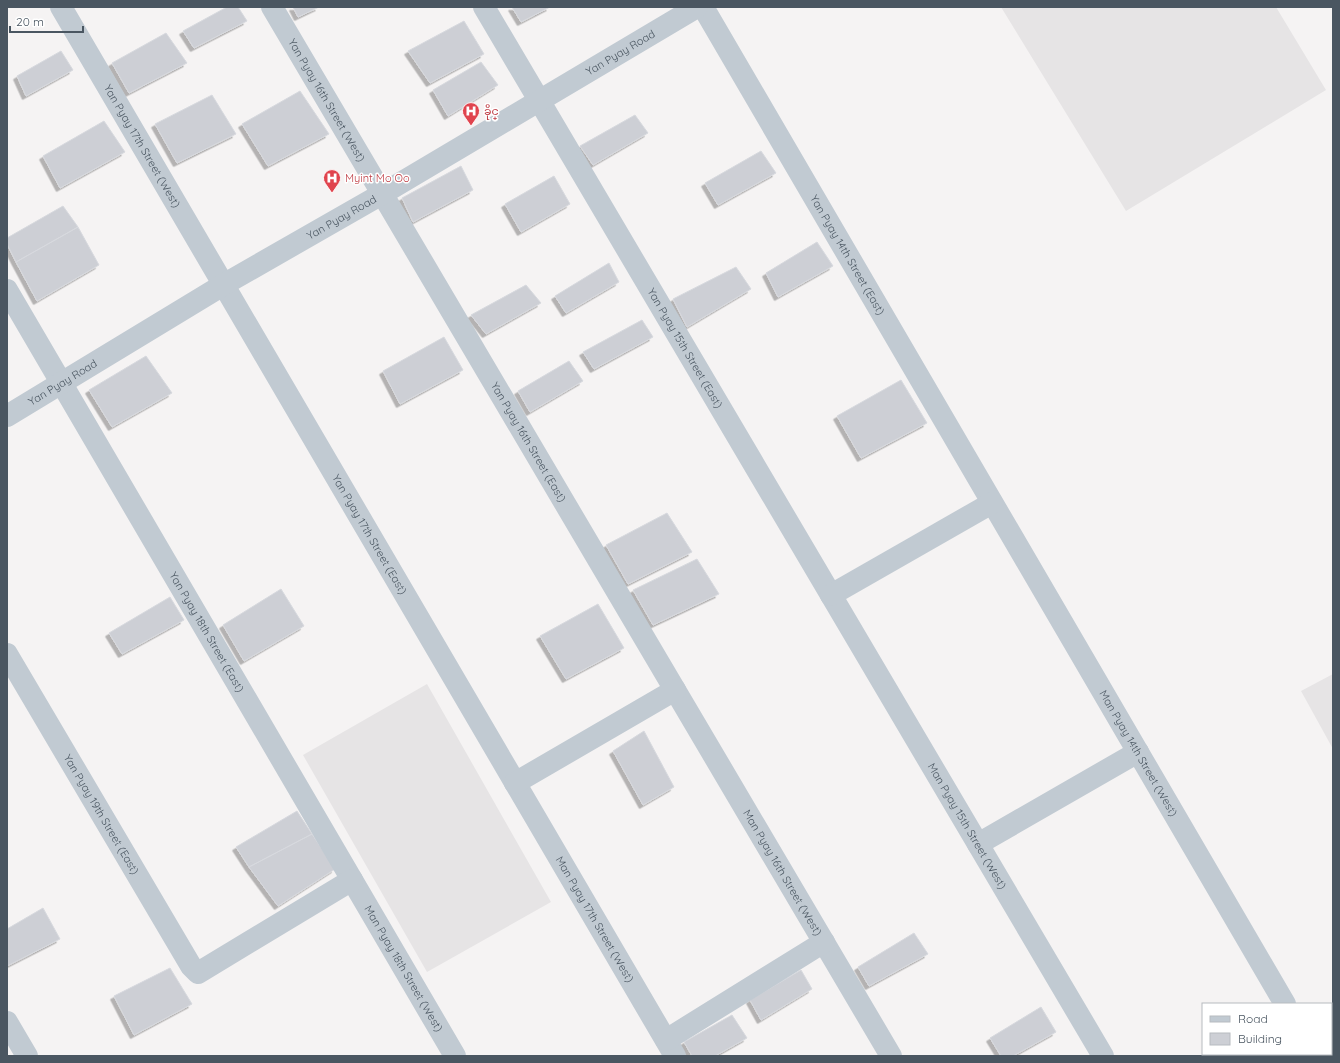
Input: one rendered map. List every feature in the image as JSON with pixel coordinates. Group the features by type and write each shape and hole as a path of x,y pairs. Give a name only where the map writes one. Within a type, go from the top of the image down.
{"street":[{"name":"Yan Pyay 17th Street (West)","path":"61,7 223,286"},
{"name":"Yan Pyay 16th Street (West)","path":"272,7 382,194"},
{"name":"Yan Pyay 15th Street (East)","path":"484,7 831,595"},
{"name":"Yan Pyay Road","path":"7,416 223,286 382,194 697,7"},
{"name":"Yan Pyay 14th Street (East)","path":"703,7 992,503"},
{"name":"Yan Pyay 16th Street (East)","path":"382,194 675,690"},
{"name":"Yan Pyay 17th Street (East)","path":"223,286 515,783"},
{"name":"Yan Pyay 18th Street (East)","path":"7,290 352,880"},
{"path":"831,595 992,503"},
{"name":"Man Pyay 14th Street (West)","path":"992,503 1284,1003"},
{"name":"Man Pyay 15th Street (West)","path":"831,595 1103,1056"},
{"name":"Yan Pyay 19th Street (East)","path":"7,654 191,966 198,973 352,880"},
{"path":"515,783 675,690"},
{"name":"Man Pyay 16th Street (West)","path":"675,690 890,1056"},
{"path":"978,844 1138,752"},
{"name":"Man Pyay 17th Street (West)","path":"515,783 670,1048"},
{"name":"Man Pyay 18th Street (West)","path":"352,880 455,1056"},
{"path":"670,1048 824,942"},
{"path":"7,1022 27,1056"}],"shaded area":[{"path":"1001,7 1276,7 1326,90 1126,211"},
{"path":"1333,674 1333,749 1301,691"},
{"path":"427,684 551,902 427,972 303,755"}],"building":[{"path":"227,7 238,7 247,21 194,48 183,31"},
{"path":"293,7 319,7 298,17"},
{"path":"512,7 550,7 521,22"},
{"path":"464,21 484,54 430,83 408,51"},
{"path":"166,33 187,63 129,93 112,63"},
{"path":"61,51 73,70 26,96 17,76"},
{"path":"481,62 498,85 448,116 433,90"},
{"path":"300,91 329,134 268,166 242,124"},
{"path":"212,95 236,134 177,163 155,124"},
{"path":"635,115 648,133 593,165 580,146"},
{"path":"104,121 125,152 60,188 43,156"},
{"path":"761,151 776,173 718,205 705,183"},
{"path":"461,166 473,190 413,222 402,198"},
{"path":"554,176 570,204 521,232 505,204"},
{"path":"63,206 78,227 16,262 7,244 7,238"},
{"path":"78,227 99,265 37,301 16,262"},
{"path":"817,242 833,266 778,297 766,273"},
{"path":"609,263 619,282 566,313 555,296"},
{"path":"736,267 751,289 687,327 673,299"},
{"path":"526,285 541,303 486,334 471,315"},
{"path":"642,320 653,337 594,369 583,352"},
{"path":"444,337 463,370 400,404 383,371"},
{"path":"146,356 172,393 112,427 89,390"},
{"path":"569,361 583,381 530,412 518,391"},
{"path":"901,380 927,423 861,458 837,416"},
{"path":"667,513 692,552 628,584 606,545"},
{"path":"697,559 719,594 653,625 633,590"},
{"path":"281,589 304,626 244,661 223,625"},
{"path":"170,597 184,620 122,654 109,633"},
{"path":"598,604 624,648 566,679 540,636"},
{"path":"644,731 674,787 643,805 613,751"},
{"path":"297,811 312,834 249,867 236,847"},
{"path":"312,834 335,869 278,906 249,867"},
{"path":"43,908 60,939 7,966 7,929"},
{"path":"914,933 928,954 869,986 858,967"},
{"path":"170,968 192,1004 134,1035 114,996"},
{"path":"801,970 812,989 761,1020 750,1000"},
{"path":"1041,1007 1056,1032 1013,1056 1001,1056 990,1038"},
{"path":"732,1015 747,1038 715,1056 692,1056 684,1042"},
{"path":"1214,1055 1279,1055 1277,1056"}],"place":[{"name":"ခိုင္","path":"471,126"},
{"name":"Myint Mo Oo","path":"332,193"}]}
